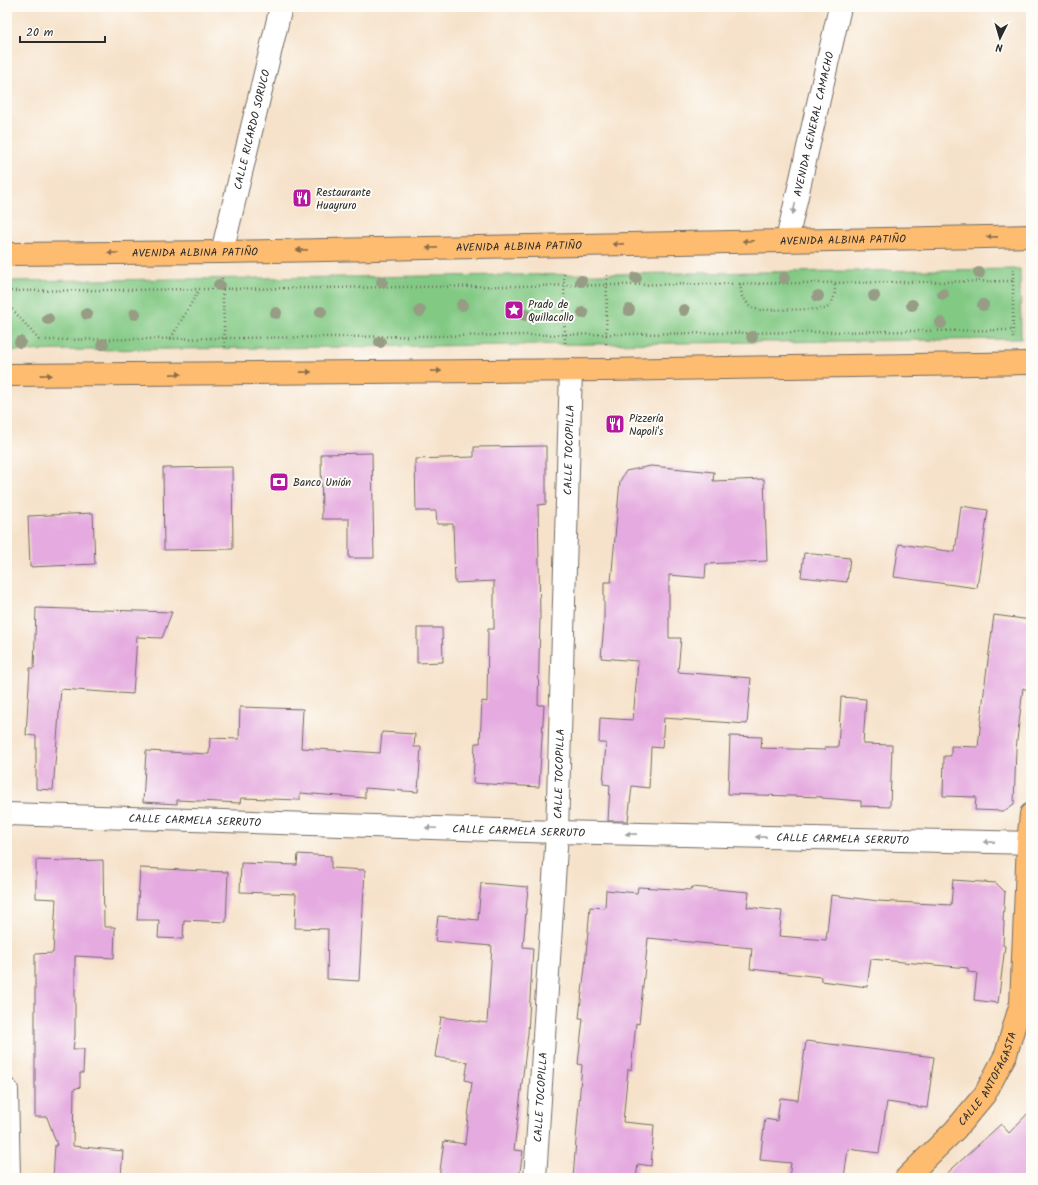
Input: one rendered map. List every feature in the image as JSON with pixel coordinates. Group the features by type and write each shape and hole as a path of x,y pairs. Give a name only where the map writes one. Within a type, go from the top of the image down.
{"main road":[{"name":"AVENIDA ALBINA PATIÑO","path":"7,254 222,252 1031,236"},
{"path":"7,376 1031,363"},
{"name":"CALLE ANTOFAGASTA","path":"906,1178 955,1130 985,1094 1006,1054 1021,1003 1031,814"}],"street":[{"name":"CALLE RICARDO SORUCO","path":"222,252 281,7"},
{"name":"AVENIDA GENERAL CAMACHO","path":"787,240 840,7"},
{"name":"CALLE TOCOPILLA","path":"535,1178 557,832 570,370"},
{"name":"CALLE CARMELA SERRUTO","path":"7,814 557,832 1029,843"},
{"path":"7,1090 9,1178"}],"path":[{"path":"1013,269 1013,339"},
{"path":"564,274 566,344"},
{"path":"606,274 606,344"},
{"path":"222,278 225,348"},
{"path":"7,291 1013,280"},
{"path":"740,284 742,296 750,307 759,310 826,309 835,297 836,282"},
{"path":"171,338 199,289"},
{"path":"7,303 39,340 1013,330"}],"green space":[{"name":"Prado de Quillacollo","path":"1020,269 1021,339 7,351 7,281"}],"building":[{"path":"546,446 546,504 538,505 540,618 538,705 544,705 539,787 473,783 475,743 480,743 482,701 487,702 488,629 494,629 494,581 455,583 453,524 437,524 436,511 416,511 415,459 474,457 474,447"},
{"path":"372,453 374,558 349,558 349,519 322,519 321,454"},
{"path":"651,466 714,472 713,481 764,479 767,561 706,564 705,578 669,575 669,638 681,638 678,672 751,678 747,724 664,718 662,748 651,747 649,788 632,786 628,821 608,821 610,785 603,784 606,743 599,743 600,718 633,720 638,661 601,658 604,624 604,582 611,582 620,481 626,471"},
{"path":"232,467 233,549 164,550 163,468"},
{"path":"961,506 988,510 977,588 894,577 899,544 955,552"},
{"path":"93,513 95,564 30,567 28,516"},
{"path":"804,553 850,558 847,582 801,577"},
{"path":"36,608 172,612 162,638 137,637 133,694 61,689 53,790 36,789 36,736 26,735 30,668 34,668"},
{"path":"994,615 1031,620 1031,662 1027,690 1023,688 1016,749 1014,804 1004,811 975,810 976,797 943,796 944,756 951,756 951,746 978,747"},
{"path":"417,628 442,628 443,662 417,663"},
{"path":"841,697 866,699 863,744 892,745 890,807 861,806 861,801 822,797 728,794 730,736 762,737 761,748 825,750 825,747 838,747"},
{"path":"240,707 303,709 301,748 380,753 382,732 415,734 414,747 421,747 418,792 365,788 365,798 300,793 300,800 241,798 240,803 177,800 177,804 143,802 146,751 209,754 210,738 239,739"},
{"path":"298,854 331,856 331,868 365,870 359,981 327,979 328,929 295,928 296,894 240,892 241,863 297,865"},
{"path":"36,860 103,860 104,927 115,927 114,958 75,956 75,1036 73,1049 84,1049 83,1073 80,1073 80,1087 74,1089 73,1146 123,1151 121,1176 103,1175 102,1178 53,1178 55,1145 57,1145 47,1117 35,1117 35,954 53,953 56,899 36,898"},
{"path":"140,868 228,872 226,922 184,920 183,939 158,938 159,920 137,920"},
{"path":"953,880 996,883 1005,892 1003,945 1005,946 998,1003 974,1000 977,973 968,972 968,968 871,959 867,987 821,981 821,977 750,969 752,948 648,938 639,1024 636,1023 631,1070 628,1069 623,1122 654,1125 651,1166 638,1164 636,1178 573,1178 582,1065 578,1064 583,1018 579,1018 590,907 605,908 606,890 637,893 638,887 691,890 692,887 749,892 747,907 782,911 779,936 826,940 831,895 878,901 951,905"},
{"path":"481,883 528,887 523,947 533,948 528,1033 514,1150 523,1151 519,1178 439,1178 444,1141 465,1144 472,1082 465,1080 468,1062 435,1057 441,1017 487,1023 492,946 435,941 438,916 478,920"},
{"path":"806,1041 934,1057 927,1108 887,1102 879,1153 848,1149 844,1178 789,1178 791,1163 760,1160 765,1119 777,1121 780,1098 798,1100"},
{"path":"1031,1110 1031,1178 942,1178 1001,1124 1009,1133"}],"place":[{"name":"Restaurante Huayruro","path":"302,198"},
{"name":"Prado de Quillacollo","path":"514,310"},
{"name":"Pizzería Napoli's","path":"615,424"},
{"name":"Banco Unión","path":"279,482"}]}
